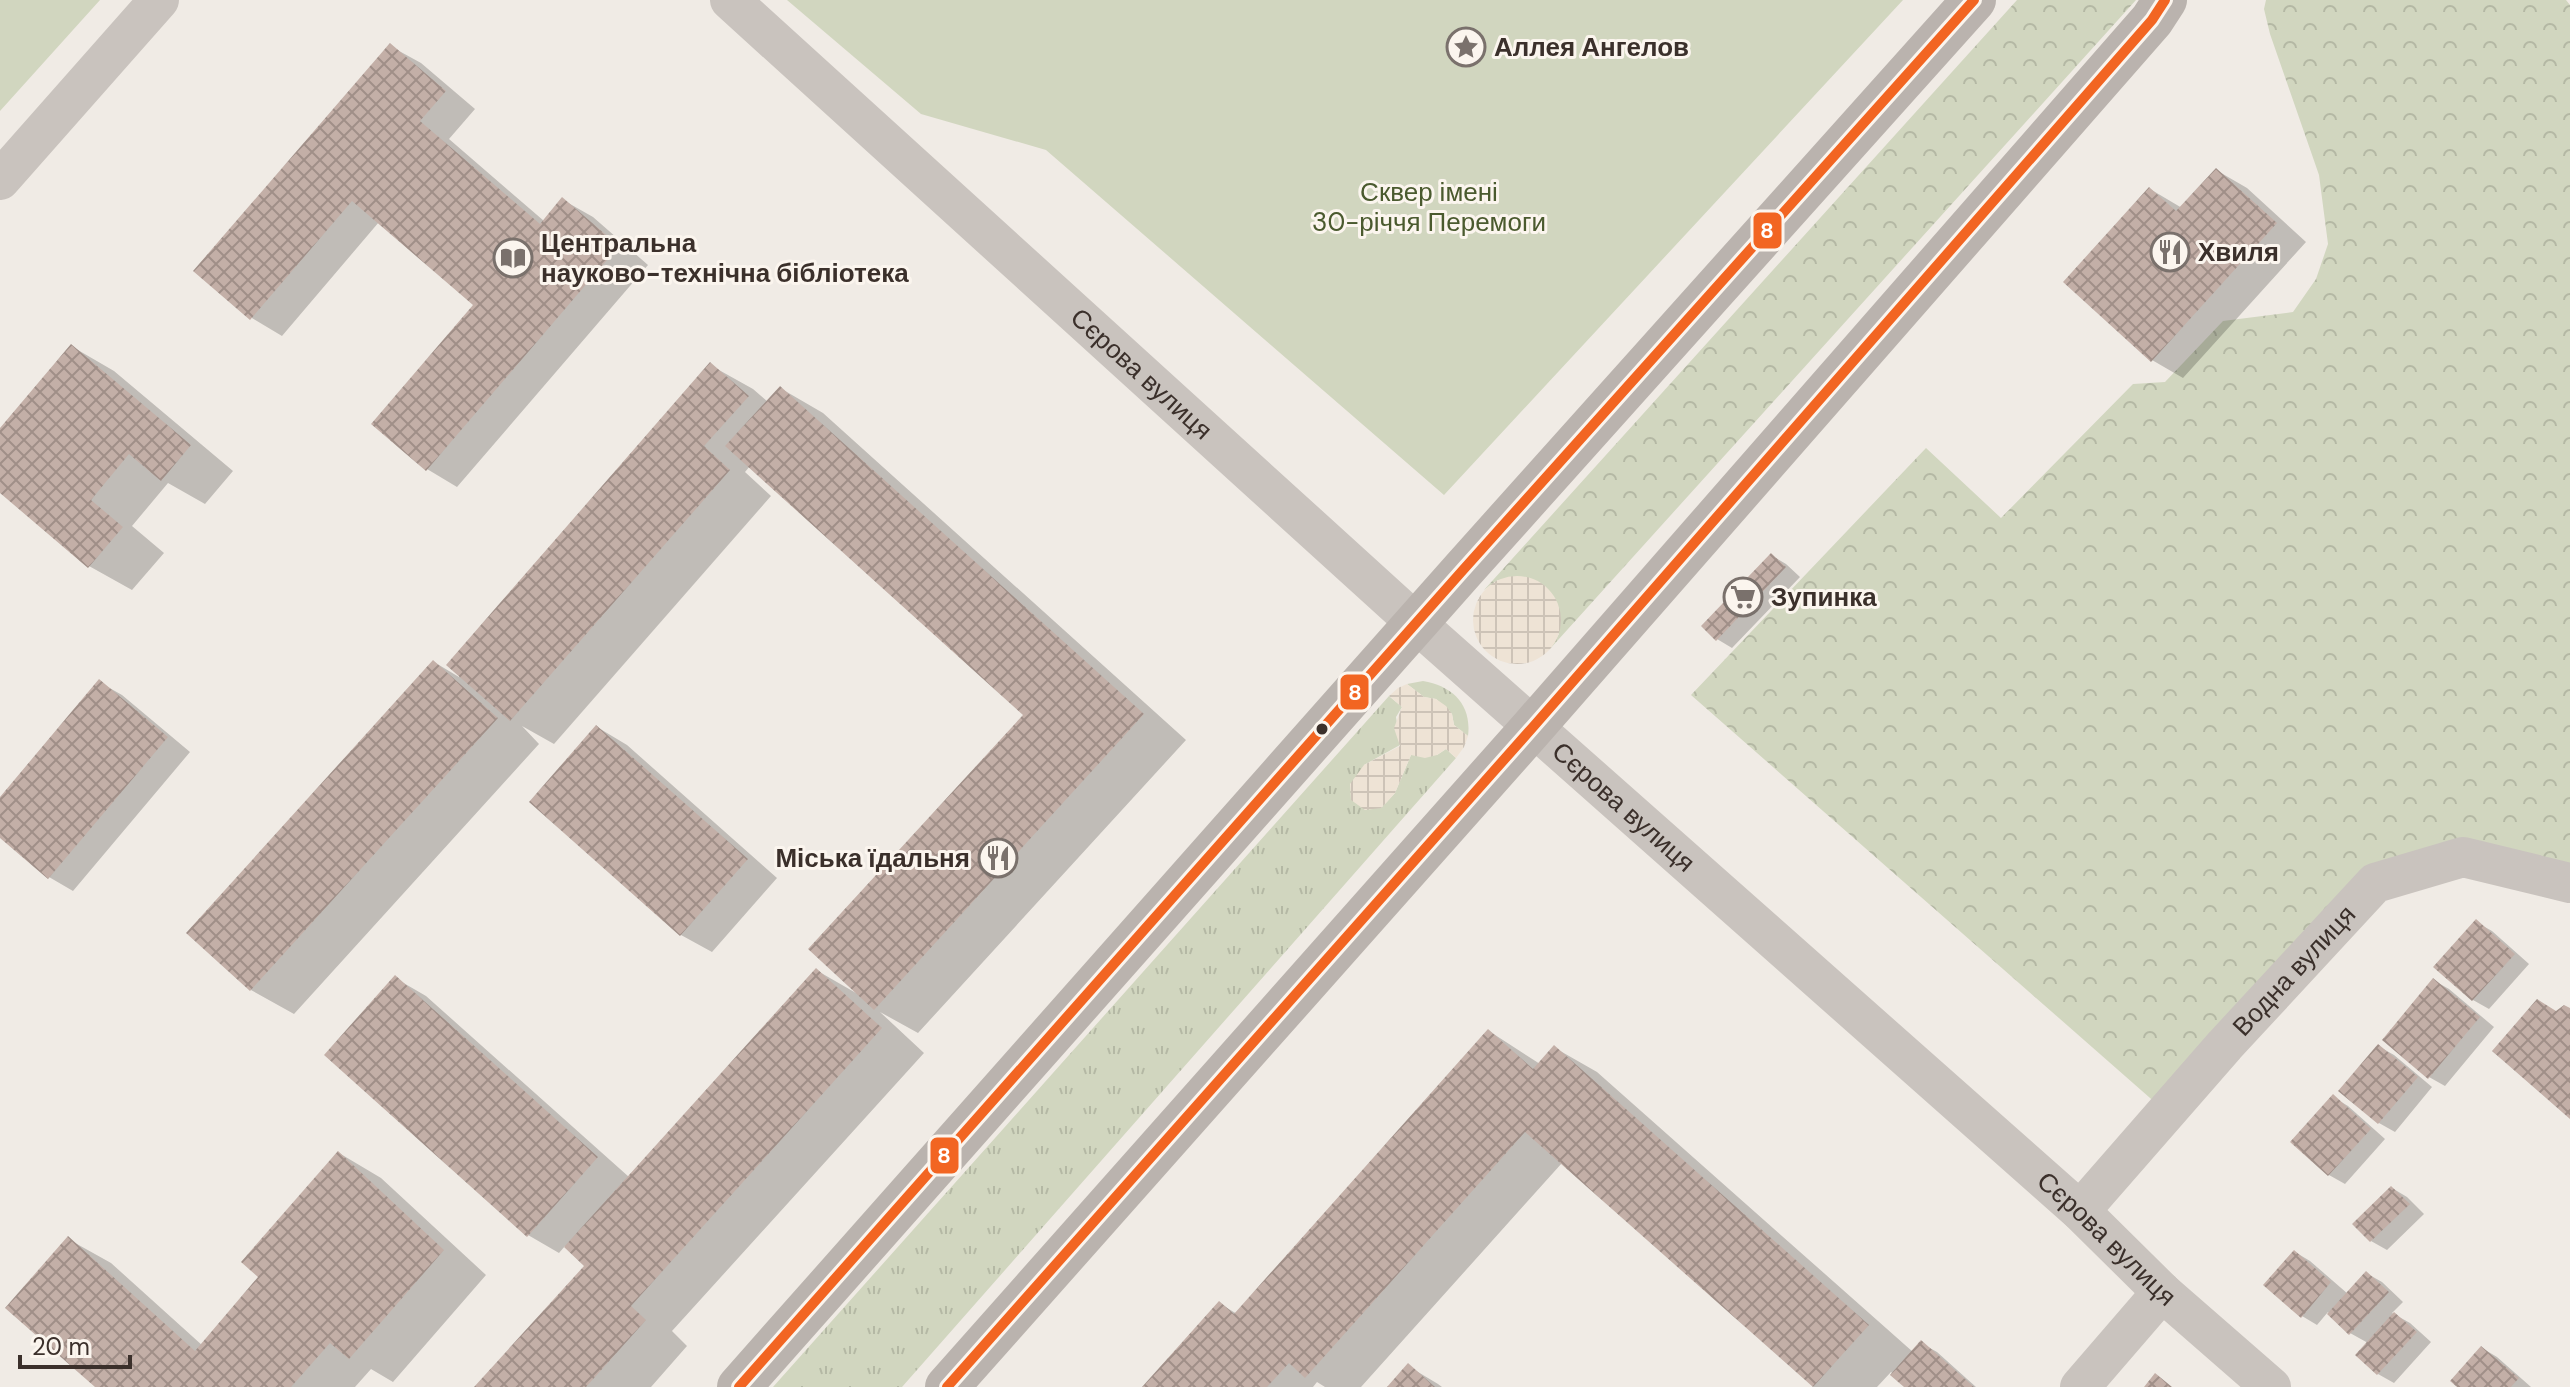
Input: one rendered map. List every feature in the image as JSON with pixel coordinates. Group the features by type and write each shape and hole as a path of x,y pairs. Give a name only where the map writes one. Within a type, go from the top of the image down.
{"main road":[{"path":"739,1387 1416,623 1974,0"},
{"path":"947,1387 1533,727 2152,20 2165,0"}],"street":[{"path":"0,180 159,0"},
{"name":"Сєрова вулиця","path":"730,0 1416,623 2080,1211 2162,1292 2271,1387"},
{"name":"Водна вулиця","path":"2080,1211 2225,1045 2375,883 2463,857 2570,883"},
{"path":"2080,1387 2162,1292"}],"green space":[{"path":"0,0 100,0 0,111"},
{"name":"Сквер імені 30-річчя Перемоги","path":"787,0 1903,0 1444,495 1046,150 921,114"},
{"path":"2017,0 2136,0 1549,650 1559,634 1498,580 1484,590"},
{"path":"2266,0 2566,0 2570,5 2570,865 2371,868 2158,1105 1691,695 1926,448 2001,518 2133,384 2165,382 2223,321 2293,312 2316,279 2328,244 2319,175 2270,34 2264,9"},
{"path":"1423,681 1443,687 1458,699 1467,715 1468,736 1454,725 1452,714 1436,699 1424,697 1407,684"},
{"path":"1389,696 1402,707 1396,717 1400,745 1364,765 1381,808 1395,793 1411,755 1437,755 1446,749 1456,758 902,1387 773,1387"}],"shaded area":[{"path":"1517,576 1534,580 1548,589 1557,603 1561,620 1557,637 1548,651 1534,660 1517,664 1500,660 1486,651 1477,637 1473,620 1477,603 1486,589 1500,580"},
{"path":"1407,684 1424,697 1436,699 1446,706 1452,714 1454,725 1468,736 1456,758 1446,749 1425,758 1411,755 1395,793 1381,808 1365,810 1351,800 1350,784 1364,765 1400,746 1394,728 1402,707 1389,696"}],"building":[{"name":"Центральна науково-технічна бібліотека","path":"390,43 446,91 420,121 540,224 562,197 619,246 426,471 371,424 473,305 352,201 250,320 193,271"},
{"name":"Хвиля","path":"2216,168 2277,223 2151,362 2063,282 2149,187 2176,211"},
{"path":"71,344 191,445 161,481 129,454 91,500 123,527 88,568 0,493 0,428"},
{"path":"710,362 749,396 704,446 730,470 510,721 446,665"},
{"path":"780,386 1144,714 874,1010 808,949 1023,715 725,446"},
{"name":"Зупинка","path":"1771,553 1786,567 1716,641 1701,626"},
{"path":"433,660 498,718 250,991 186,933"},
{"path":"99,679 168,737 48,879 0,838 0,797"},
{"path":"596,725 748,859 680,936 529,802"},
{"path":"2476,919 2515,954 2472,1001 2433,967"},
{"path":"816,968 882,1028 631,1306 646,1320 586,1387 474,1387 584,1266 564,1247"},
{"path":"395,975 598,1157 527,1237 324,1055"},
{"path":"2433,978 2480,1017 2428,1079 2382,1040"},
{"path":"2537,999 2556,1011 2564,1005 2570,1008 2570,1119 2492,1051"},
{"path":"1488,1029 1533,1069 1554,1045 1869,1325 1813,1387 1525,1132 1305,1378 1289,1363 1267,1387 1142,1387 1219,1301 1234,1314"},
{"path":"2378,1044 2418,1077 2378,1124 2338,1091"},
{"path":"2333,1094 2371,1129 2328,1176 2290,1142"},
{"path":"338,1151 444,1250 349,1359 330,1343 291,1387 95,1387 5,1308 68,1236 195,1351 258,1277 241,1262"},
{"path":"2391,1186 2410,1204 2370,1242 2352,1224"},
{"path":"2294,1250 2331,1282 2301,1318 2263,1285"},
{"path":"2366,1271 2389,1292 2349,1335 2327,1314"},
{"path":"2394,1312 2417,1332 2377,1375 2355,1355"},
{"path":"1921,1340 1974,1387 1904,1387 1890,1375"},
{"path":"2481,1346 2519,1378 2511,1387 2457,1387 2450,1381"},
{"path":"1408,1363 1435,1387 1387,1387"},
{"path":"2155,1373 2172,1387 2144,1387"}],"transit line":[{"name":"8","path":"739,1387 1463,570 1974,0"},
{"name":"8","path":"947,1387 1533,727 2152,20 2165,0"}],"place":[{"name":"Аллея Ангелов","path":"1466,47"},
{"name":"Хвиля","path":"2170,252"},
{"name":"Центральна науково-технічна бібліотека","path":"513,258"},
{"name":"Зупинка","path":"1743,597"},
{"name":"Міська їдальня","path":"998,858"}]}
